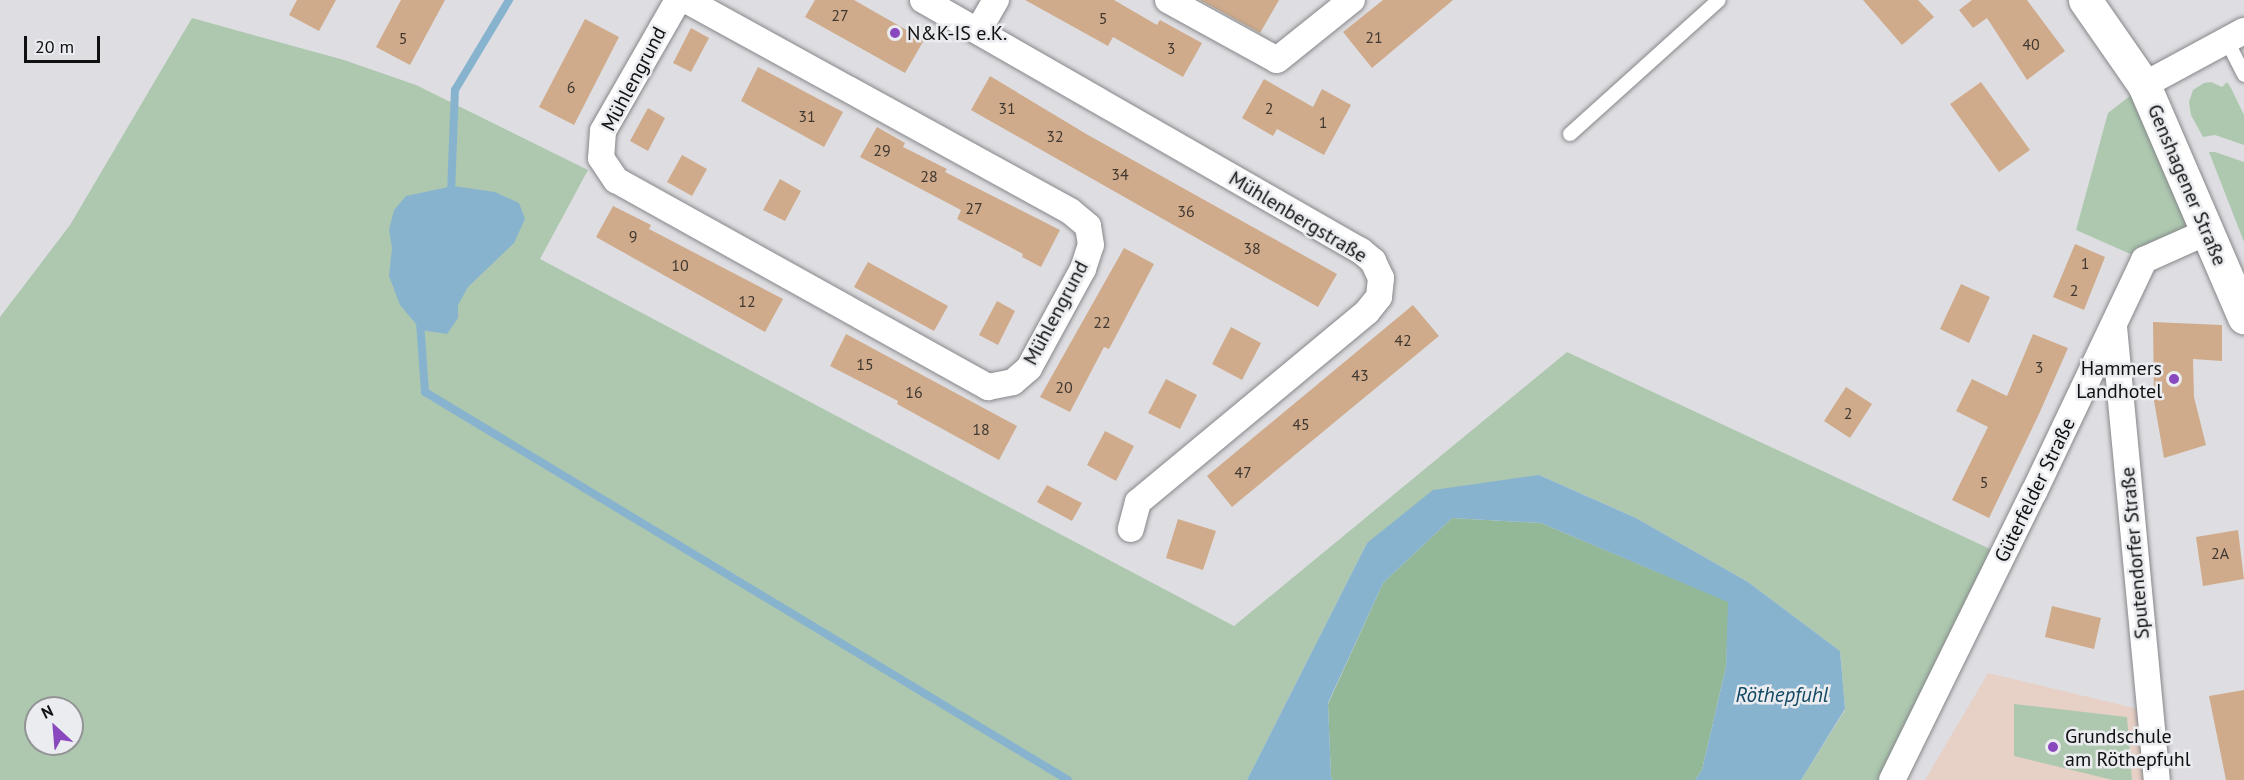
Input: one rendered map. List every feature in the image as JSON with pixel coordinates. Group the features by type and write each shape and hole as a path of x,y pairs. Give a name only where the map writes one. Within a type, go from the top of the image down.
{"main road":[{"name":"Genshagener Straße","path":"2085,0 2144,85 2208,232 2240,296"}],"street":[{"name":"Mühlengrund","path":"678,0 603,131 601,158 616,180 988,387 1013,382 1029,368 1083,269 1091,245 1088,226 1070,211 686,0"},
{"name":"Mühlenbergstraße","path":"923,0 1361,251 1373,261 1381,278 1379,297 1367,312 1137,502 1131,529"},
{"path":"978,31 996,0"},
{"path":"1168,0 1277,60 1352,0"},
{"path":"2144,85 2236,36"},
{"name":"Güterfelder Straße","path":"1892,780 2114,327 2144,260 2208,232"},
{"name":"Sputendorfer Straße","path":"2114,327 2157,780"}],"lane":[{"path":"1570,134 1719,0"},
{"path":"2236,36 2244,75"}],"shaded area":[{"name":"Grundschule am Röthepfuhl","path":"1988,673 2159,714 2163,780 1925,780"}],"green space":[{"path":"192,18 344,60 416,85 588,170 540,259 1234,626 1567,352 2003,555 1892,780 1801,780 1845,710 1840,651 1748,582 1636,518 1539,475 1367,543 1247,780 0,780 0,317 70,225"},
{"path":"2211,82 2222,87 2227,82 2231,88 2244,115 2244,145 2215,135 2203,137 2191,115 2189,102 2193,90 2204,83"},
{"path":"2144,85 2207,232 2144,260 2076,230 2108,113"},
{"path":"2209,152 2244,162 2244,242"},
{"path":"1452,518 1541,523 1729,602 1726,667 1702,770 1695,780 1333,780 1328,704 1383,583"},
{"path":"2014,704 2127,717 2132,780 2113,780 2014,756"}],"water":[{"path":"453,186 495,192 519,203 525,219 514,243 468,287 458,305 458,318 447,334 421,330 400,305 389,276 392,248 389,230 394,210 406,196"},
{"name":"Röthepfuhl","path":"1539,475 1636,518 1748,582 1840,651 1845,709 1801,780 1695,780 1702,770 1726,667 1728,602 1541,523 1452,518 1383,583 1328,703 1331,777 1333,780 1247,780 1367,543 1433,490"}],"building":[{"path":"297,0 336,0 319,31 289,15"},
{"path":"401,0 445,0 410,65 376,47"},
{"path":"815,0 854,0 924,40 905,73 805,17"},
{"path":"1025,0 1114,0 1157,25 1160,20 1202,43 1183,77 1113,37 1108,46"},
{"path":"1200,0 1279,0 1260,33"},
{"path":"1383,0 1453,0 1372,68 1343,32"},
{"path":"1863,0 1918,0 1934,17 1902,45"},
{"path":"1972,0 2027,0 2065,51 2027,80 1987,18 1973,28 1959,10"},
{"path":"585,19 619,37 574,125 539,107"},
{"path":"691,28 709,38 691,72 673,63"},
{"path":"758,67 843,112 824,147 741,101"},
{"path":"990,76 1088,135 1337,274 1318,307 971,110"},
{"path":"1264,79 1313,107 1322,89 1351,105 1324,155 1277,129 1273,136 1242,118"},
{"path":"1981,82 2030,150 1999,172 1950,104"},
{"path":"648,108 665,118 648,151 630,141"},
{"path":"877,127 905,143 903,147 947,169 945,172 1060,230 1041,267 1022,257 1023,254 957,219 961,210 860,157"},
{"path":"682,155 707,169 692,196 667,182"},
{"path":"780,179 801,191 785,221 763,210"},
{"path":"613,206 651,225 649,229 783,299 765,332 596,237"},
{"path":"2075,244 2105,257 2084,310 2053,297"},
{"path":"1124,248 1154,264 1109,349 1104,347 1070,412 1040,397"},
{"path":"868,262 948,306 934,331 854,287"},
{"path":"1961,284 1990,297 1969,343 1940,329"},
{"path":"997,301 1015,311 998,345 979,335"},
{"path":"1413,305 1439,336 1232,507 1207,476"},
{"name":"Hammers Landhotel","path":"2153,322 2222,325 2222,361 2193,359 2194,397 2206,445 2164,458 2154,401"},
{"path":"1231,327 1261,343 1242,380 1212,364"},
{"path":"846,334 1017,426 999,460 897,404 898,401 830,366"},
{"path":"2033,334 2068,348 1989,518 1952,500 1988,427 1956,411 1972,379 2007,396"},
{"path":"1166,379 1197,395 1180,429 1148,413"},
{"path":"1846,387 1872,404 1850,438 1824,421"},
{"path":"1105,431 1134,446 1116,481 1087,465"},
{"path":"1047,485 1082,503 1072,521 1037,502"},
{"path":"1178,519 1216,531 1203,570 1166,558"},
{"path":"2238,530 2244,579 2203,586 2196,537"},
{"path":"2052,606 2101,618 2094,649 2045,637"},
{"path":"2244,690 2244,780 2226,780 2209,696"}],"waterway":[{"path":"451,193 455,90 509,0"},
{"path":"420,322 425,392 1068,780"}],"place":[{"name":"N&K-IS e.K.","path":"895,33"},
{"name":"Hammers Landhotel","path":"2174,379"},
{"name":"Grundschule am Röthepfuhl","path":"2053,747"}]}
